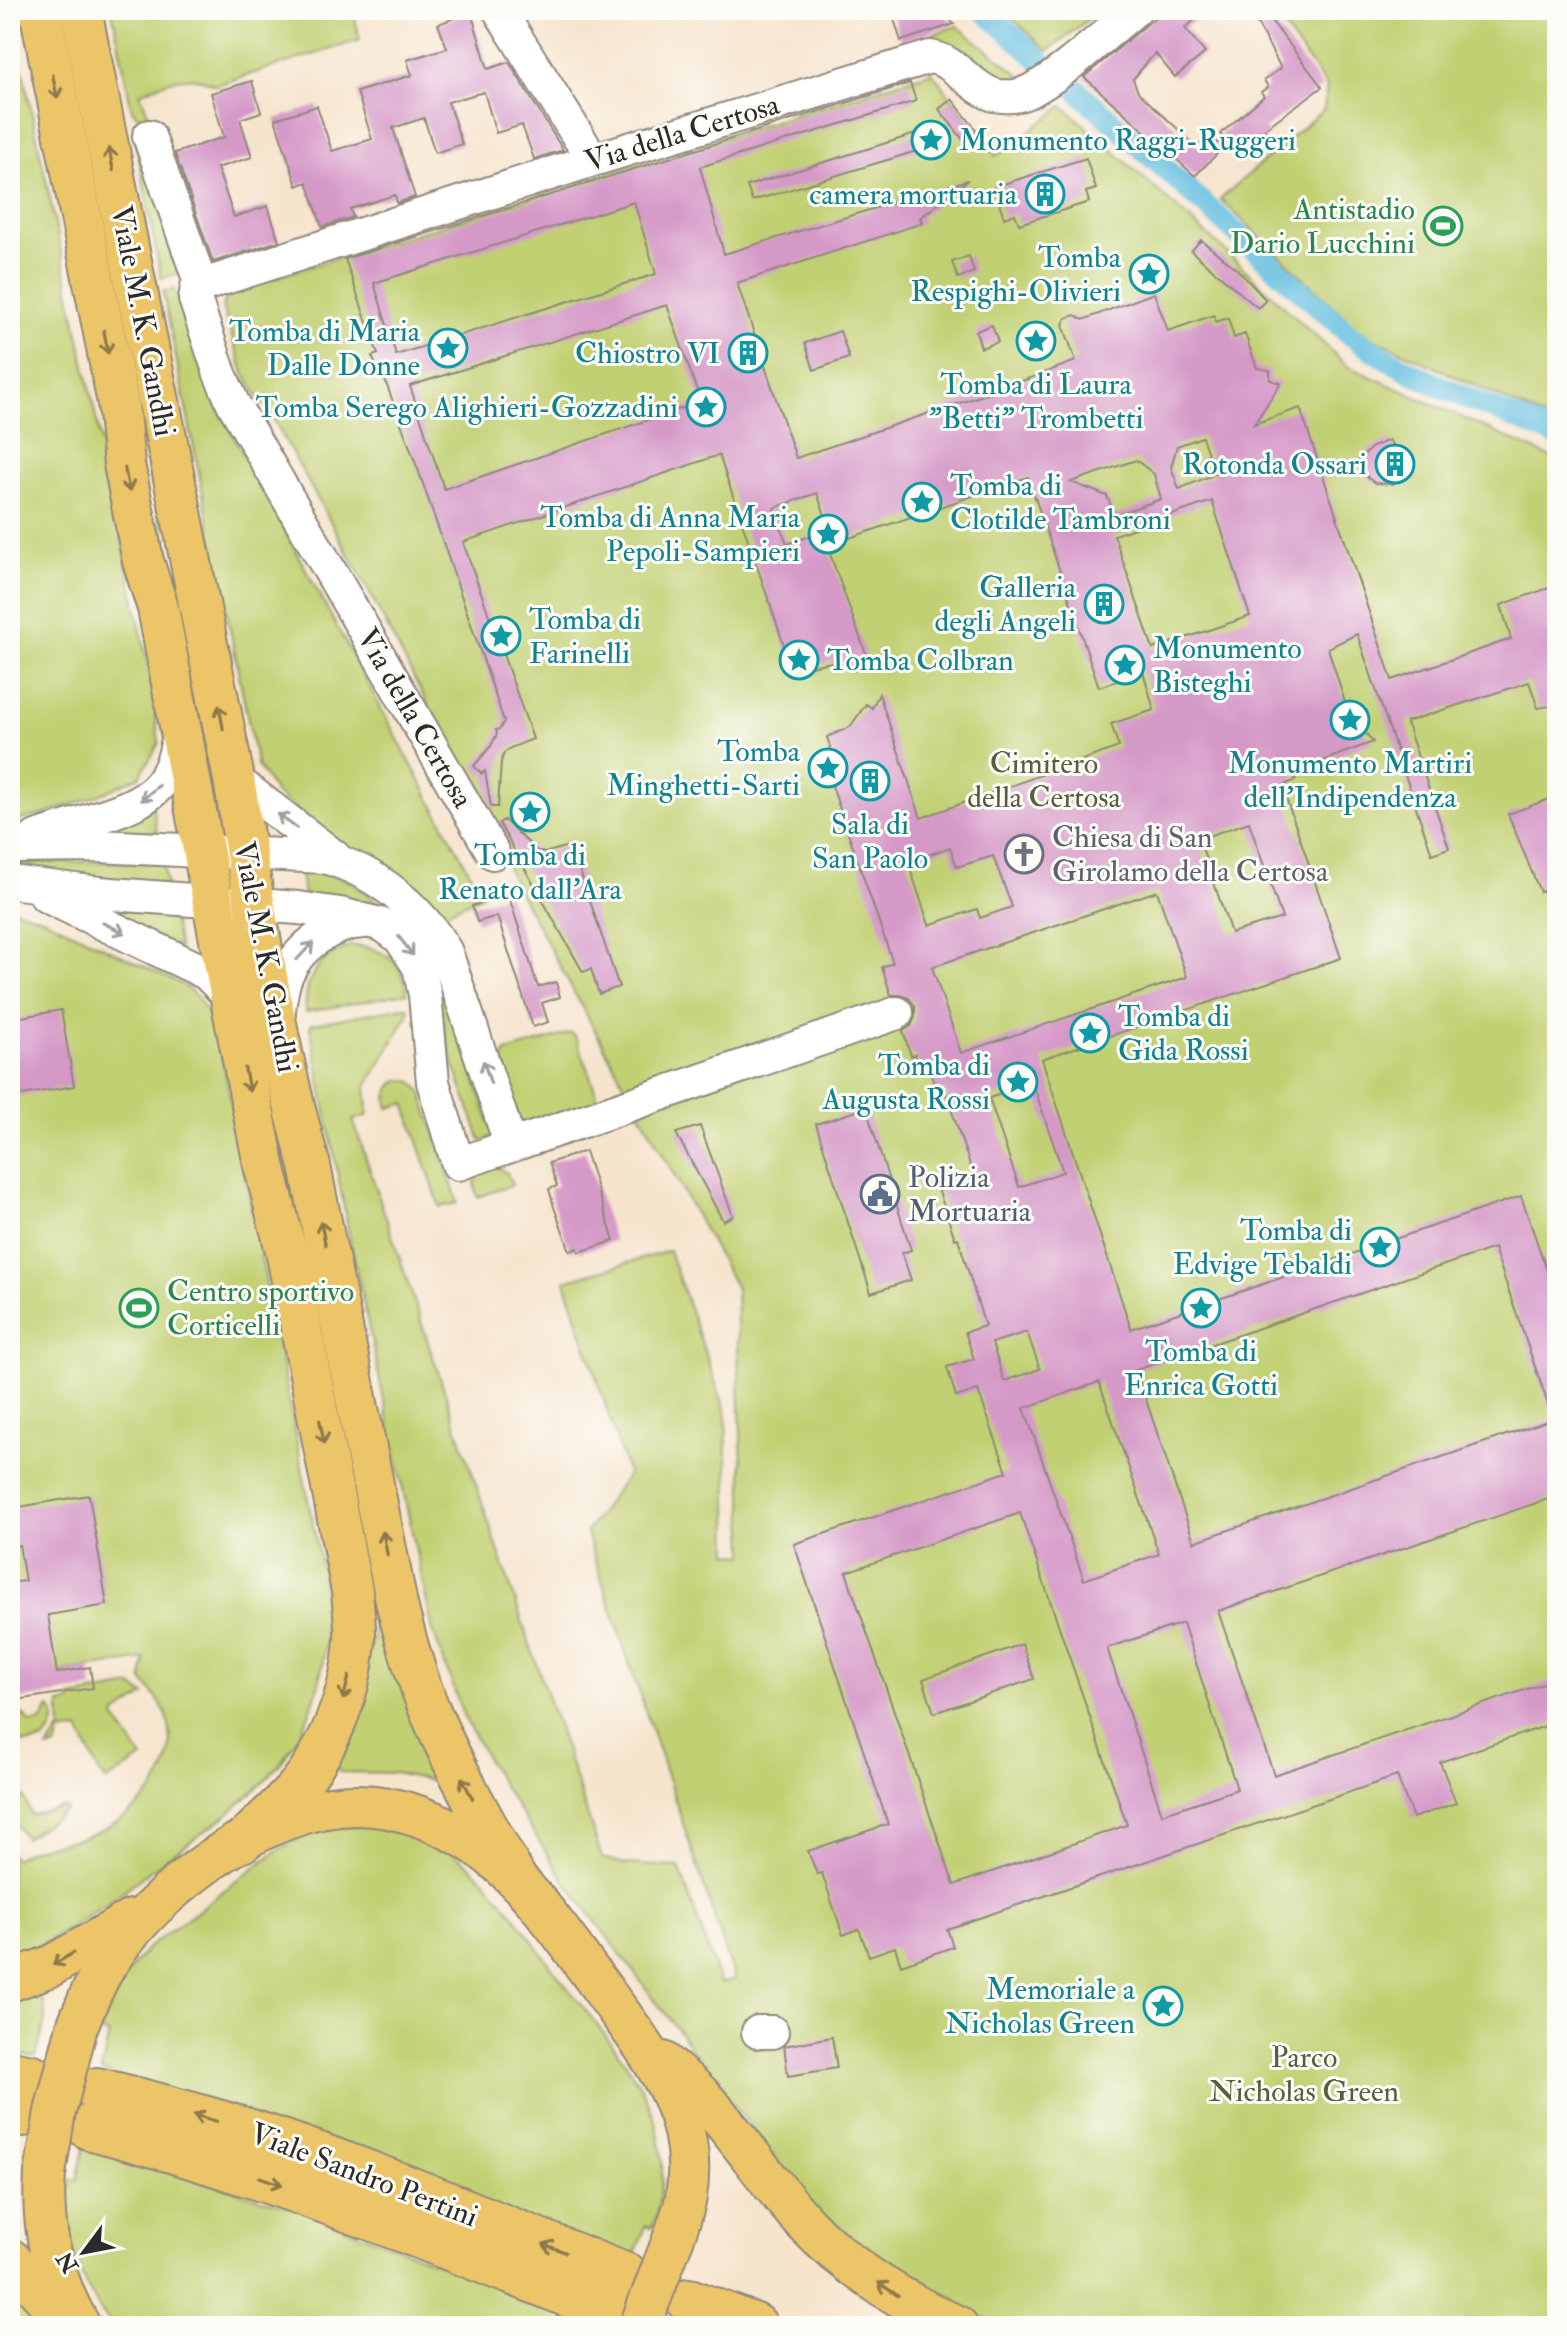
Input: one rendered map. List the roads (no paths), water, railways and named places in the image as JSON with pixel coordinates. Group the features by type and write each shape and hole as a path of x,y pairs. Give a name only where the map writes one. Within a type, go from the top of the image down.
{"highway":[{"name":"Viale Sandro Pertini","path":"93,2109 203,2158 626,2305"},
{"path":"689,2301 755,2326"}],"main road":[{"name":"Viale M. K. Gandhi","path":"40,10 118,403 124,464 143,561 158,608 180,725 225,853 232,902 232,1004 264,1165 286,1250 352,1591 355,1640 348,1684 324,1745 293,1792 242,1842"},
{"name":"Viale M. K. Gandhi","path":"81,10 234,779 225,853"},
{"name":"Viale M. K. Gandhi","path":"232,902 277,1021 296,1119 310,1166 406,1641 444,1743 518,1882"},
{"path":"80,2326 63,2291 49,2250 44,2206 45,2174 55,2112 77,2027 106,1965 155,1906 190,1876 242,1842 275,1825 308,1812 347,1805 374,1806 422,1818 459,1835 493,1858 518,1882 568,1942 666,2080 686,2137 686,2198 674,2237 626,2305"},
{"path":"10,1981 51,1966 155,1906"},
{"path":"642,2044 704,2098 764,2177 828,2244 904,2300 957,2326"},
{"path":"10,2259 70,2326"}],"street":[{"path":"499,10 593,160"},
{"name":"Via della Certosa","path":"493,853 230,395 194,292 201,285 930,57 945,62 995,95 1019,95 1038,86 1135,10"},
{"name":"Via della Certosa","path":"149,136 201,285"},
{"path":"10,846 124,809 150,796 172,767 180,725"},
{"path":"234,779 340,861 387,887 433,930 446,952 511,1146"},
{"path":"10,846 98,846 305,855 340,861"},
{"path":"14,883 340,914 373,921 400,938 419,967 425,995 433,1082 458,1164 897,1013"},
{"path":"14,883 190,964 216,982 232,1004"},
{"path":"277,1021 287,975 306,950 339,926 373,921"}],"waterway":[{"path":"983,10 1041,61"},
{"path":"1078,91 1349,334 1423,378 1557,436"}],"place":[{"name":"Monumento Raggi-Ruggeri","path":"931,140"},
{"name":"camera mortuaria","path":"1045,194"},
{"name":"Antistadio Dario Lucchini","path":"1443,226"},
{"name":"Tomba Respighi-Olivieri","path":"1149,274"},
{"name":"Tomba di Laura \"Betti\" Trombetti","path":"1036,341"},
{"name":"Tomba di Maria Dalle Donne","path":"448,348"},
{"name":"Chiostro VI","path":"748,353"},
{"name":"Tomba Serego Alighieri-Gozzadini","path":"706,407"},
{"name":"Rotonda Ossari","path":"1395,464"},
{"name":"Tomba di Clotilde Tambroni","path":"922,502"},
{"name":"Tomba di Anna Maria Pepoli-Sampieri","path":"828,534"},
{"name":"Galleria degli Angeli","path":"1104,604"},
{"name":"Tomba di Farinelli","path":"501,636"},
{"name":"Tomba Colbran","path":"799,660"},
{"name":"Monumento Bisteghi","path":"1125,665"},
{"name":"Monumento Martiri dell'Indipendenza","path":"1350,720"},
{"name":"Tomba Minghetti-Sarti","path":"828,768"},
{"name":"Sala di San Paolo","path":"870,781"},
{"name":"Tomba di Renato dall'Ara","path":"530,812"},
{"name":"Chiesa di San Girolamo della Certosa","path":"1024,854"},
{"name":"Tomba di Gida Rossi","path":"1090,1033"},
{"name":"Tomba di Augusta Rossi","path":"1018,1082"},
{"name":"Polizia Mortuaria","path":"880,1194"},
{"name":"Tomba di Edvige Tebaldi","path":"1380,1247"},
{"name":"Centro sportivo Corticelli","path":"139,1308"},
{"name":"Tomba di Enrica Gotti","path":"1201,1308"},
{"name":"Memoriale a Nicholas Green","path":"1163,2006"}],"park label":[{"name":"Cimitero della Certosa","path":"1044,780"},
{"name":"Parco Nicholas Green","path":"1304,2074"}]}
